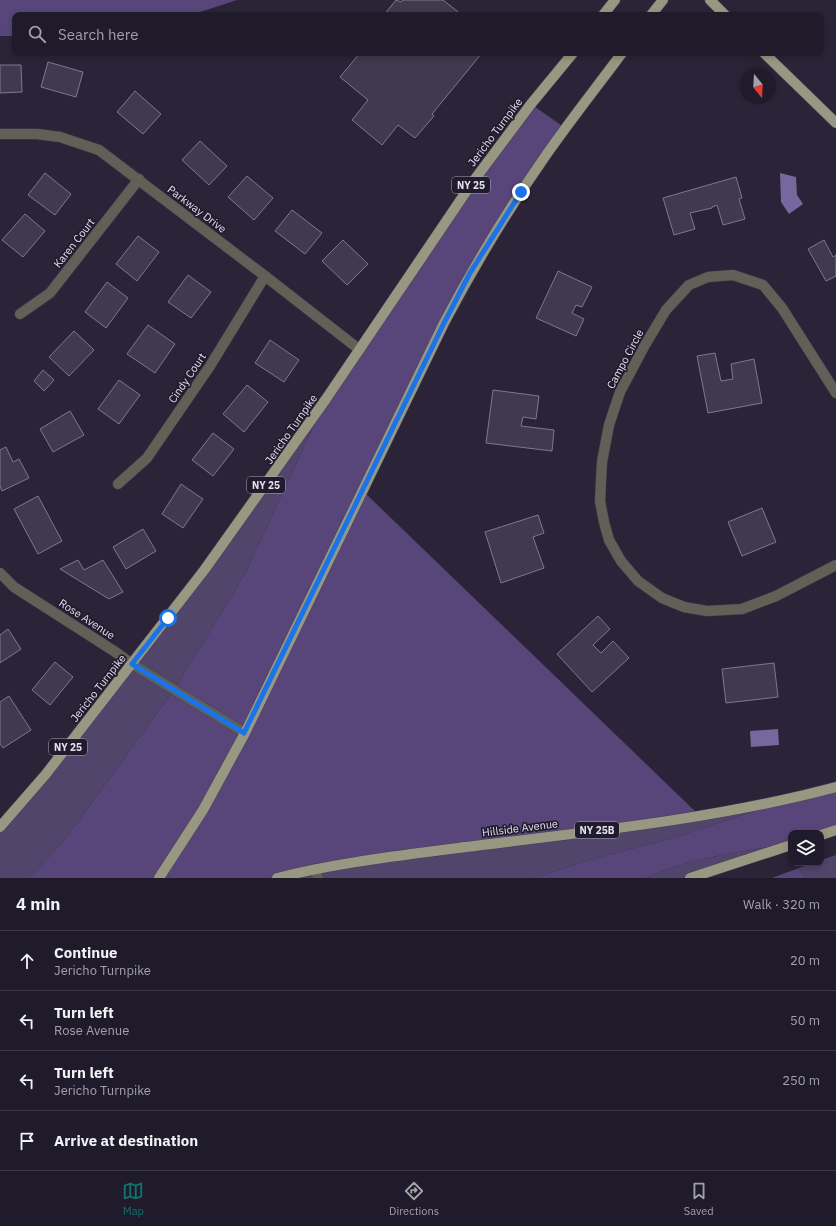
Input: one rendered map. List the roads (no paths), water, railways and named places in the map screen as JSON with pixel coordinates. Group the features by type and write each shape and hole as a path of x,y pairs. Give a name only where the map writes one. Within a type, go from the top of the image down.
{"main road":[{"path":"606,12 616,0"},
{"path":"653,12 663,0"},
{"path":"710,0 722,12"},
{"name":"Jericho Turnpike","path":"0,827 46,774 218,551 360,350 472,183 531,104 571,56"},
{"path":"159,878 203,810 244,733 444,323 470,273 544,158 620,56"},
{"path":"767,56 836,123"},
{"name":"Hillside Avenue","path":"276,878 316,874 369,860 672,821 759,805 836,787"},
{"path":"824,834 836,830"},
{"path":"690,878 788,846"}],"street":[{"name":"Parkway Drive","path":"0,134 37,134 60,137 99,150 139,179 360,350"},
{"name":"Karen Court","path":"20,314 50,293 139,179"},
{"name":"Campo Circle","path":"836,393 782,308 762,285 733,275 708,277 689,285 666,310 620,392 609,425 602,462 600,502 609,540 621,561 638,581 662,598 684,607 708,611 742,609 776,596 836,566"},
{"name":"Cindy Court","path":"118,484 147,458 210,366 265,276"},
{"name":"Rose Avenue","path":"0,573 14,587 132,664 244,733"}]}
